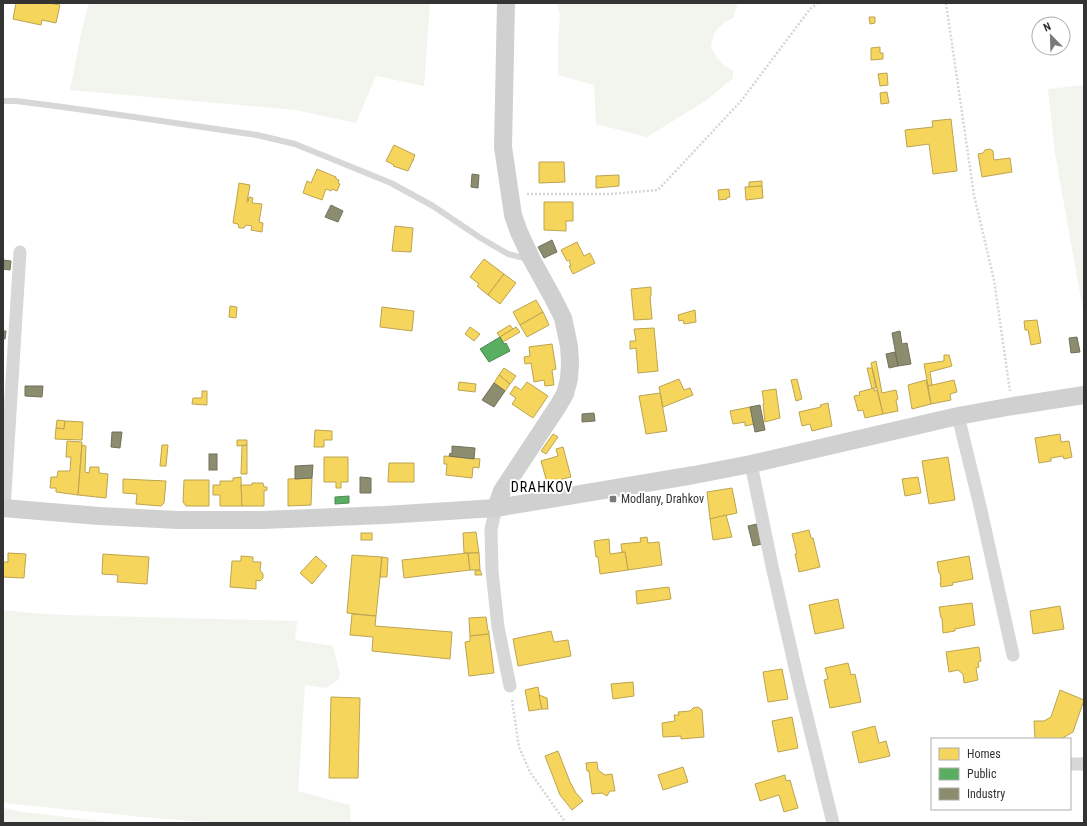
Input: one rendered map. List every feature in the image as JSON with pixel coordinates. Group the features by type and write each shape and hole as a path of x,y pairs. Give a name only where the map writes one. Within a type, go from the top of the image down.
{"street":[{"path":"506,3 503,147 513,215 518,232 563,318 569,346 570,363 569,379 565,394 502,491 491,529 492,571 498,627 510,686"},
{"path":"20,252 3,508 99,516 178,520 262,520 496,508 611,490 751,464 958,416 1084,395"},
{"path":"958,416 980,506 1012,655"},
{"path":"751,464 795,668 833,823"},
{"path":"1071,764 1084,764"}],"lane":[{"path":"3,101 16,101 63,107 258,135 295,144 391,183 433,206 479,237 508,254 532,260"}],"path":[{"path":"510,194 610,194 658,190 741,101 810,9 818,3"},
{"path":"946,3 974,195 994,280 1012,406"},
{"path":"510,686 519,747 530,772 566,823"}],"shaded area":[{"path":"89,3 430,3 424,86 376,76 356,123 295,110 70,90 82,29"},
{"path":"557,3 738,3 733,18 720,26 715,32 711,47 723,65 733,70 733,78 707,100 647,137 596,124 594,85 558,75 560,15"},
{"path":"1084,85 1084,316 1055,153 1048,89"},
{"path":"3,610 66,615 297,621 295,640 333,646 340,674 338,680 326,688 305,685 298,791 350,805 351,823 221,823 3,803"},
{"path":"3,808 23,812 120,823 3,823"}],"building: Homes":[{"path":"16,3 49,3 60,5 56,23 42,20 41,25 13,19"},
{"path":"869,17 875,17 875,23 870,24"},
{"path":"880,47 880,53 883,53 883,59 871,60 871,48"},
{"path":"887,73 888,85 880,86 878,74"},
{"path":"887,92 889,103 881,104 880,93"},
{"path":"951,119 957,171 933,174 929,144 907,147 905,130 933,127 932,121"},
{"path":"394,145 415,155 408,171 393,166 394,165 386,161"},
{"path":"990,149 993,151 994,160 1010,158 1012,172 982,177 978,154"},
{"path":"539,162 564,162 565,182 539,183"},
{"path":"317,169 336,177 336,179 339,180 338,183 340,184 337,191 326,189 322,200 303,193 307,181 311,183"},
{"path":"619,175 619,186 596,188 596,176"},
{"path":"762,181 762,186 749,187 749,182"},
{"path":"239,183 250,185 247,202 249,197 253,198 252,203 262,204 259,222 263,223 262,232 251,230 252,226 246,225 244,228 239,228 238,224 233,223"},
{"path":"762,186 763,198 746,200 745,187"},
{"path":"729,189 730,197 719,200 718,190"},
{"path":"544,202 573,202 573,221 566,221 566,231 544,230"},
{"path":"395,226 413,228 411,252 392,251"},
{"path":"577,242 584,256 590,253 595,263 573,274 569,266 571,266 569,260 567,261 561,250"},
{"path":"484,259 504,274 488,295 477,286 479,284 470,277"},
{"path":"504,274 516,283 500,304 488,295"},
{"path":"651,287 650,296 652,319 634,320 631,289"},
{"path":"536,300 543,312 520,325 513,312"},
{"path":"230,306 237,307 236,318 229,317"},
{"path":"382,307 414,311 412,331 380,327"},
{"path":"695,310 696,322 684,324 683,320 679,321 678,315"},
{"path":"543,312 549,325 527,337 520,325"},
{"path":"1037,320 1041,343 1031,345 1028,330 1025,330 1024,321"},
{"path":"510,325 513,329 500,337 497,333"},
{"path":"470,327 480,334 474,341 465,334"},
{"path":"516,327 520,332 503,342 500,337"},
{"path":"654,328 658,371 638,373 636,348 630,349 630,341 636,341 634,329"},
{"path":"552,344 556,369 552,370 554,385 545,386 544,380 534,382 531,363 525,364 524,357 530,356 529,347"},
{"path":"944,355 949,355 952,366 930,372 932,385 928,386 924,364 944,361"},
{"path":"876,361 882,393 896,390 898,411 883,414 871,363"},
{"path":"504,368 516,376 510,384 499,375"},
{"path":"867,368 872,368 876,388 872,389"},
{"path":"499,375 510,384 505,391 494,383"},
{"path":"679,379 684,390 690,388 693,395 663,407 659,387"},
{"path":"797,379 802,399 796,401 791,380"},
{"path":"926,380 931,404 912,409 908,385"},
{"path":"954,380 957,392 950,394 951,400 931,404 928,386"},
{"path":"459,382 476,384 475,392 458,390"},
{"path":"527,382 548,396 533,418 512,404 516,398 510,394 515,386 521,390"},
{"path":"874,388 874,391 877,390 883,414 865,418 863,410 858,411 854,396 860,395 859,392"},
{"path":"776,389 780,418 765,422 762,391"},
{"path":"202,391 207,391 207,405 192,404 193,398 202,398"},
{"path":"660,393 667,431 646,434 639,396"},
{"path":"828,403 832,426 812,431 810,424 802,426 799,412 821,407 820,405"},
{"path":"750,407 754,424 745,426 745,422 733,424 730,411"},
{"path":"57,420 65,421 64,429 56,428"},
{"path":"65,421 83,422 82,440 55,439 56,428 64,429"},
{"path":"315,430 332,431 332,440 324,440 324,447 314,447"},
{"path":"553,434 558,437 546,454 541,451"},
{"path":"1060,434 1061,442 1069,441 1072,457 1064,459 1063,456 1051,458 1051,461 1039,463 1035,438"},
{"path":"237,440 247,440 247,445 237,446"},
{"path":"67,441 82,442 78,495 56,492 56,488 50,488 51,477 57,477 58,471 70,471 71,457 66,457"},
{"path":"82,445 86,446 85,472 89,473 90,467 99,467 99,473 108,474 106,498 78,495"},
{"path":"162,445 168,445 166,466 160,466"},
{"path":"247,445 247,474 241,474 242,446"},
{"path":"563,447 571,477 562,479 563,481 548,486 541,461 558,456 556,449"},
{"path":"444,456 480,459 479,468 473,467 472,478 446,475 447,464 444,464"},
{"path":"324,457 348,457 348,482 341,482 341,488 336,488 336,482 324,482"},
{"path":"948,457 955,500 929,504 922,461"},
{"path":"389,463 414,463 414,482 388,482"},
{"path":"241,477 242,506 220,506 220,495 213,495 213,485 220,485 220,481 233,481 233,478"},
{"path":"918,477 921,493 905,496 902,479"},
{"path":"312,478 311,505 288,506 288,479"},
{"path":"123,479 166,481 164,503 161,506 136,504 137,494 123,493"},
{"path":"184,480 209,480 209,506 186,506 183,502"},
{"path":"252,483 263,483 264,487 267,487 267,490 264,491 264,506 242,506 241,485 252,485"},
{"path":"732,488 737,513 710,519 707,492"},
{"path":"726,515 732,537 713,540 710,519"},
{"path":"809,530 811,538 813,538 820,567 799,572 795,554 797,554 792,534"},
{"path":"476,532 479,553 464,553 463,533"},
{"path":"361,533 372,533 372,540 361,540"},
{"path":"647,537 648,543 659,542 662,565 628,570 625,552 622,552 621,544 641,542 640,538"},
{"path":"609,539 610,554 625,552 628,570 600,574 594,541"},
{"path":"8,553 26,554 24,578 3,577 3,562 8,562"},
{"path":"468,553 470,570 404,578 402,560"},
{"path":"468,553 479,553 480,570 470,570"},
{"path":"103,554 149,557 147,584 117,582 118,575 102,574"},
{"path":"352,555 382,557 376,616 347,613"},
{"path":"241,556 253,557 253,562 261,562 260,570 263,574 263,578 260,581 256,580 256,589 230,587 232,561 241,561"},
{"path":"316,556 327,566 312,584 300,573"},
{"path":"969,556 973,579 952,583 953,585 941,587 940,573 937,562"},
{"path":"382,557 388,558 387,577 380,577"},
{"path":"480,570 482,575 475,575 475,571"},
{"path":"669,587 671,599 637,604 636,591"},
{"path":"838,599 844,628 815,634 809,605"},
{"path":"972,603 975,625 943,633 942,618 939,607"},
{"path":"1060,606 1064,629 1033,634 1030,611"},
{"path":"352,614 376,616 375,626 452,632 450,659 372,651 373,637 350,635"},
{"path":"486,617 489,634 470,636 469,618"},
{"path":"551,631 554,642 568,640 571,656 518,666 513,639"},
{"path":"489,634 494,673 469,676 465,642 470,641 470,636"},
{"path":"979,647 981,661 978,662 979,667 976,668 978,680 964,683 963,674 958,670 949,672 946,652"},
{"path":"848,663 851,675 855,674 861,702 830,708 824,680 828,679 825,668"},
{"path":"782,669 788,699 768,702 763,672"},
{"path":"633,682 634,696 613,699 611,684"},
{"path":"538,687 542,709 529,711 525,690"},
{"path":"1060,690 1084,700 1073,732 1063,738 1035,738 1034,721 1044,721 1051,717"},
{"path":"539,695 547,698 548,709 542,709"},
{"path":"331,697 360,698 358,778 329,778"},
{"path":"698,707 702,710 704,737 681,739 681,736 663,737 662,723 675,721 674,715 679,715 678,712 690,711 693,708"},
{"path":"792,717 798,748 778,752 772,721"},
{"path":"875,726 879,743 886,741 890,756 859,763 852,732"},
{"path":"558,751 570,782 576,793 583,801 572,810 560,795 545,756"},
{"path":"597,762 598,770 605,775 612,774 615,791 610,791 607,796 602,793 592,794 589,771 587,771 586,763"},
{"path":"683,767 688,782 663,790 658,775"},
{"path":"785,775 786,781 790,780 798,808 784,812 779,795 760,801 755,784"}],"building: Public":[{"path":"500,337 504,344 506,343 510,351 489,362 480,349"},
{"path":"349,496 349,503 335,504 335,497"}],"building: Industry":[{"path":"472,174 479,175 478,188 471,187"},
{"path":"331,205 343,211 338,222 325,217"},
{"path":"552,240 557,252 544,258 538,247"},
{"path":"3,260 11,261 10,270 3,269"},
{"path":"3,331 6,331 5,339 3,339"},
{"path":"900,331 902,344 907,343 911,364 898,366 892,333"},
{"path":"1077,337 1080,352 1071,353 1069,338"},
{"path":"895,352 898,366 889,368 886,354"},
{"path":"494,383 505,391 494,407 482,400"},
{"path":"25,386 43,386 42,397 25,396"},
{"path":"760,405 765,430 755,432 750,407"},
{"path":"594,413 595,421 582,422 582,414"},
{"path":"112,432 122,432 120,448 111,447"},
{"path":"452,446 475,448 474,459 449,456 450,453 452,454"},
{"path":"209,454 217,454 217,470 209,470"},
{"path":"313,465 312,478 295,479 295,466"},
{"path":"360,477 371,478 371,493 360,493"},
{"path":"757,524 762,544 753,546 748,526"}],"place":[{"name":"Modlany, Drahkov","path":"613,499"}],"district":[{"name":"DRAHKOV","path":"542,487"}]}
